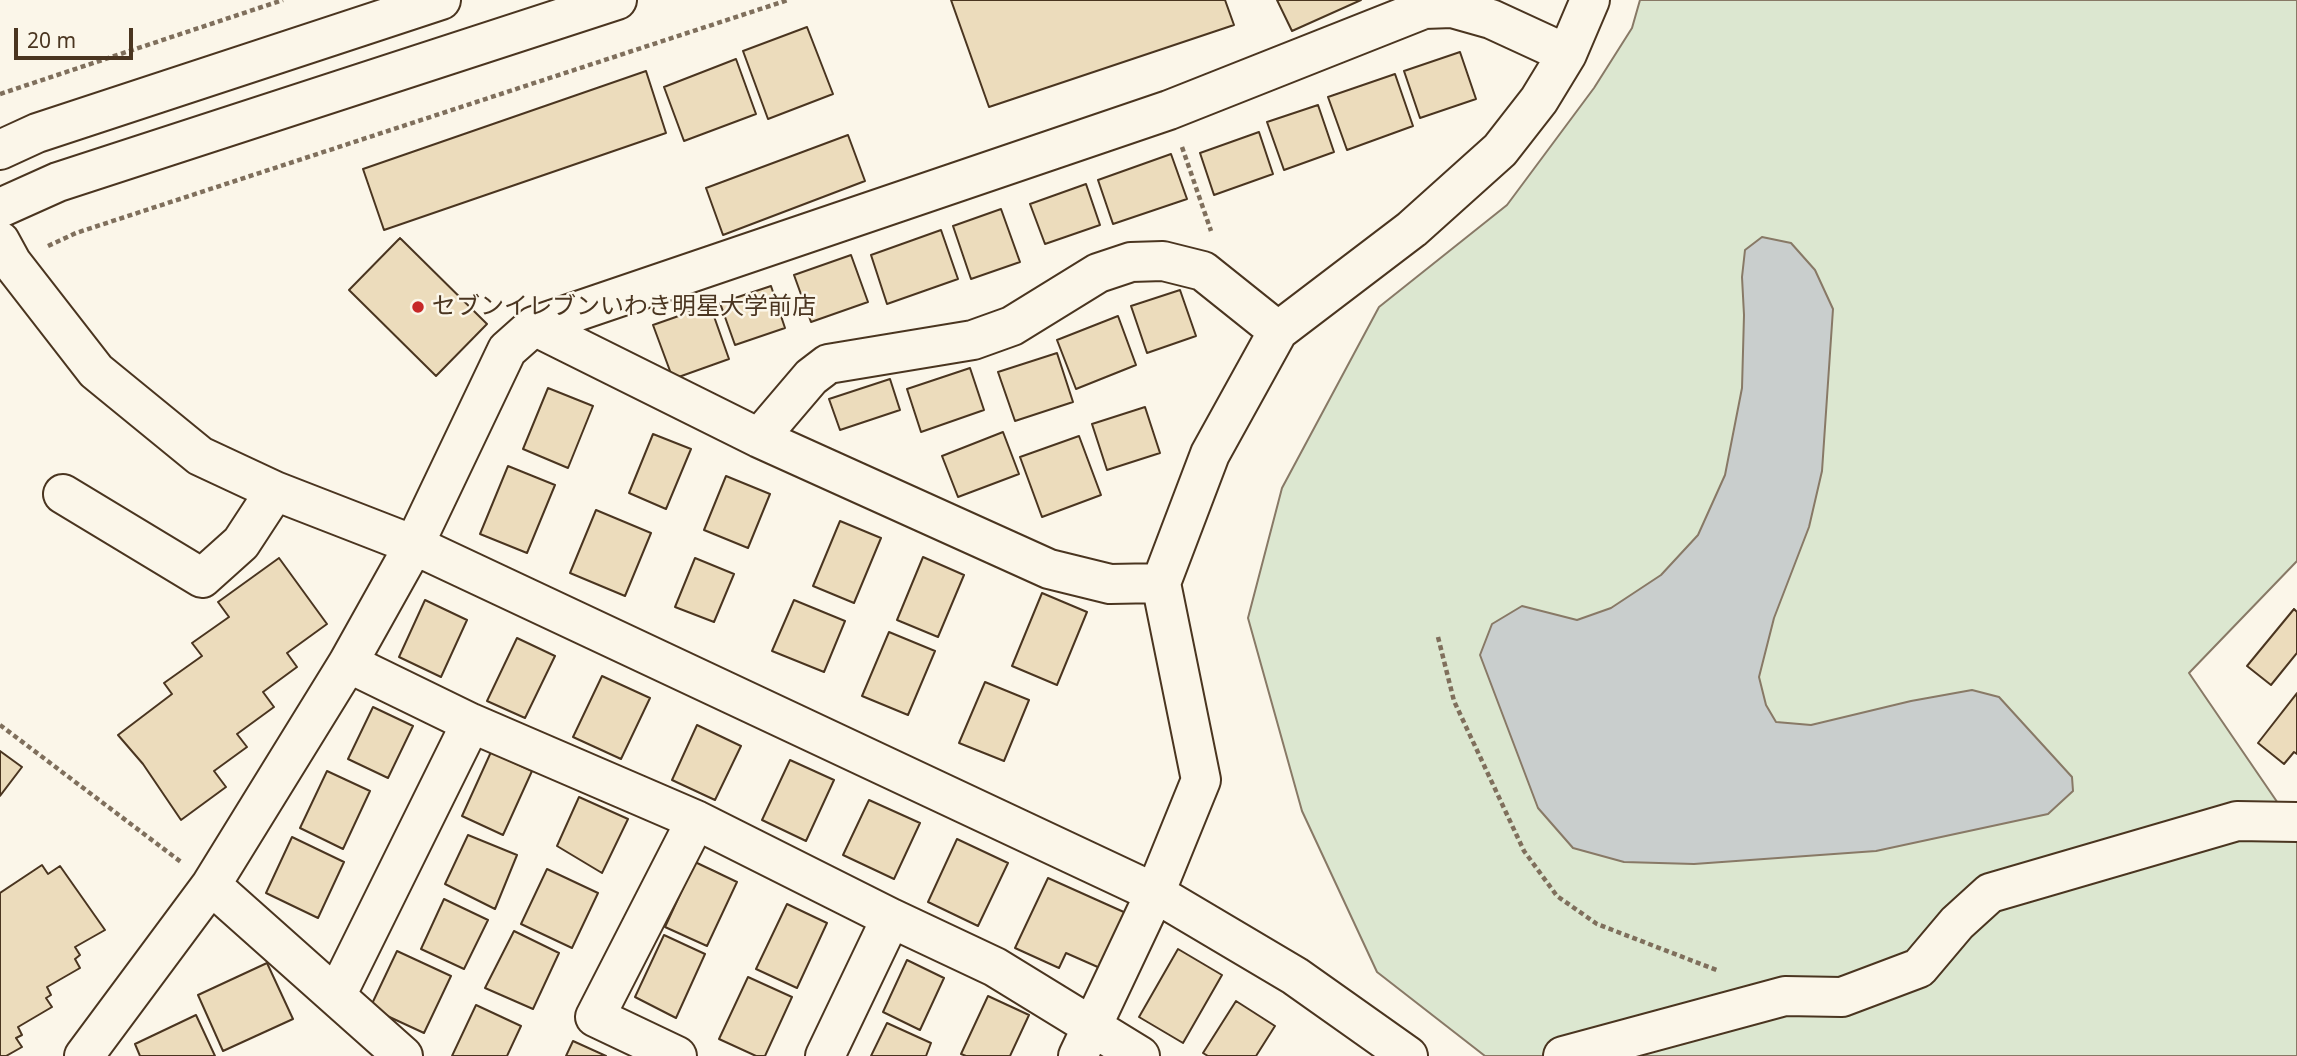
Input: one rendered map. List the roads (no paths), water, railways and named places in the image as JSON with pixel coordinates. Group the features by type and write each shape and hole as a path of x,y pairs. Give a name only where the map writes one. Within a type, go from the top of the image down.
{"street":[{"path":"0,150 37,133 441,0"},
{"path":"0,208 58,182 617,0"},
{"path":"1085,1041 1155,892 1201,780 1161,583 1210,454 1278,331 1412,229 1500,150 1539,100 1567,54 1590,0"},
{"path":"84,1056 211,884 348,663 415,545 508,350 534,326 1169,110 1424,9 1452,8 1491,19 1567,54"},
{"path":"6,252 96,372 200,456 275,491 415,545 1155,892 1294,976 1408,1056"},
{"path":"759,438 811,377 828,364 973,340 1012,326 1098,273 1131,262 1163,261 1203,271 1278,331"},
{"path":"534,326 759,438 1049,569 1110,584 1161,583"},
{"path":"63,494 202,578 240,543 275,491"},
{"path":"348,663 471,723 696,820 995,967 1085,1041 1140,1056"},
{"path":"336,996 471,723"},
{"path":"677,1056 596,1017 696,820"},
{"path":"1563,1056 1785,996 1842,996 1919,968 1957,923 1990,893 2237,821 2297,822"},
{"path":"211,884 403,1056"},
{"path":"825,1056 891,918"}],"place":[{"name":"セブンイレブンいわき明星大学前店","path":"418,307"}]}
